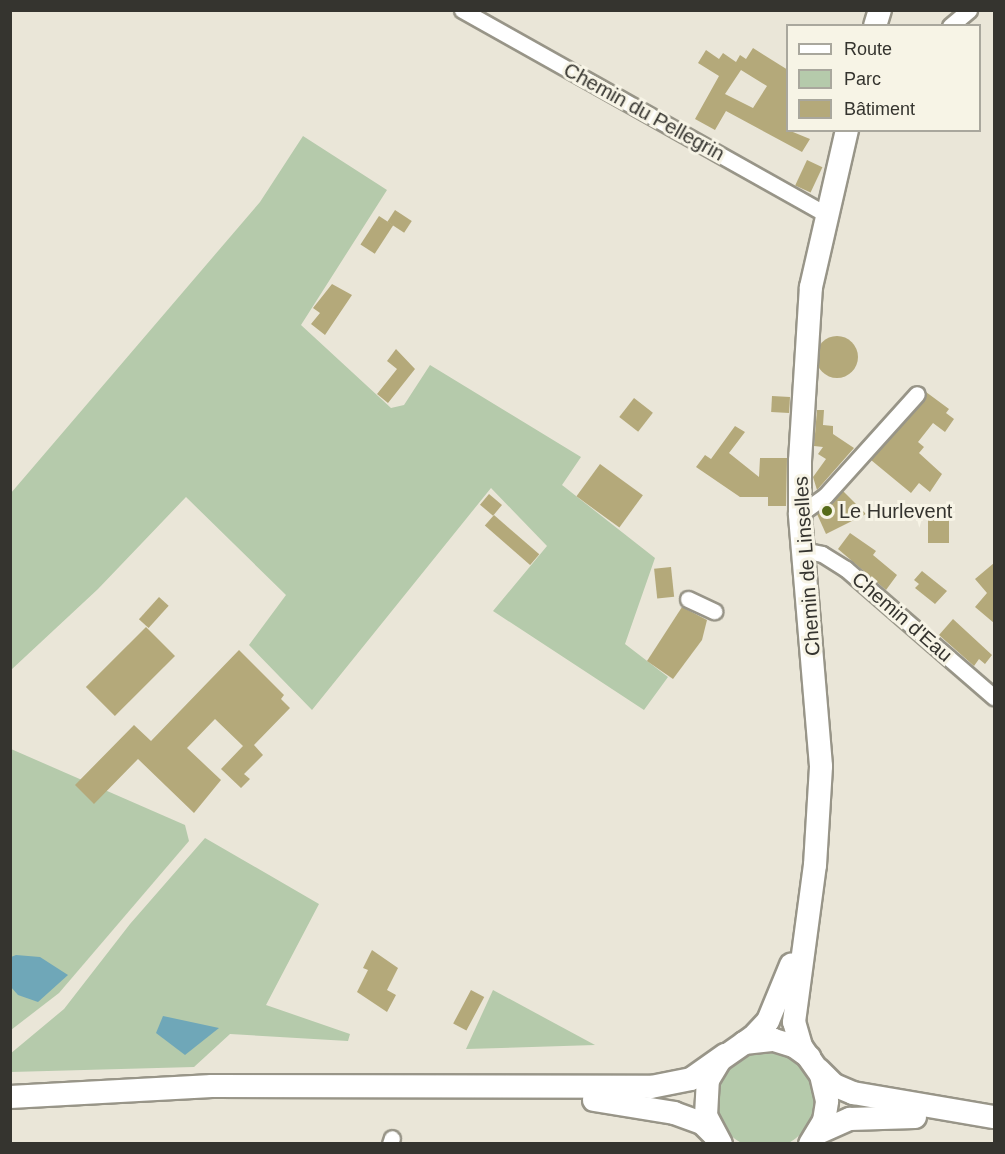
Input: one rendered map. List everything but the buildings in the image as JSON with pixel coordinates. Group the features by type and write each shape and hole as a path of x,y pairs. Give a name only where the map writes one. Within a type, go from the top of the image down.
{"main road":[{"name":"Chemin de Linselles","path":"803,933 816,865 821,766 800,514 807,328 825,214 846,132"},
{"path":"719,1140 706,1116 705,1094 711,1073 768,1021 803,933"},
{"path":"803,933 794,1022 798,1039 814,1064 834,1085 853,1093 994,1118"},
{"path":"10,1097 212,1086 479,1088 665,1085 700,1074 735,1049 781,1042 814,1064 827,1101 814,1138"},
{"path":"479,1088 664,1110 693,1118 719,1140"},
{"path":"814,1138 835,1124 866,1117 994,1118"}],"street":[{"name":"Chemin du Pellegrin","path":"462,10 825,214"},
{"path":"952,24 969,10"},
{"path":"800,514 825,496 917,394"},
{"name":"Chemin d'Eau","path":"803,550 822,554 846,569 994,697"},
{"path":"688,599 714,611"}],"green space":[{"path":"303,136 387,190 301,325 391,408 404,405 430,365 581,457 562,485 655,558 625,644 668,677 644,710 493,611 547,546 491,488 312,710 249,645 286,595 186,497 98,589 11,670 11,493 260,202"},
{"path":"11,749 185,825 189,841 59,993 11,1030"},
{"path":"205,838 319,904 266,1005 350,1034 348,1041 230,1034 194,1067 11,1072 10,1054 64,1009 130,924"},
{"path":"493,990 595,1045 466,1049"},
{"path":"765,1049 784,1053 800,1064 811,1080 815,1099 811,1118 800,1134 784,1145 765,1149 746,1145 730,1134 719,1118 715,1099 719,1080 730,1064 746,1053"}],"water":[{"path":"16,955 40,957 68,975 38,1002 18,995 10,986 11,957"},
{"path":"163,1016 219,1028 185,1055 156,1033"}],"place":[{"name":"Le Hurlevent","path":"827,511"}]}
